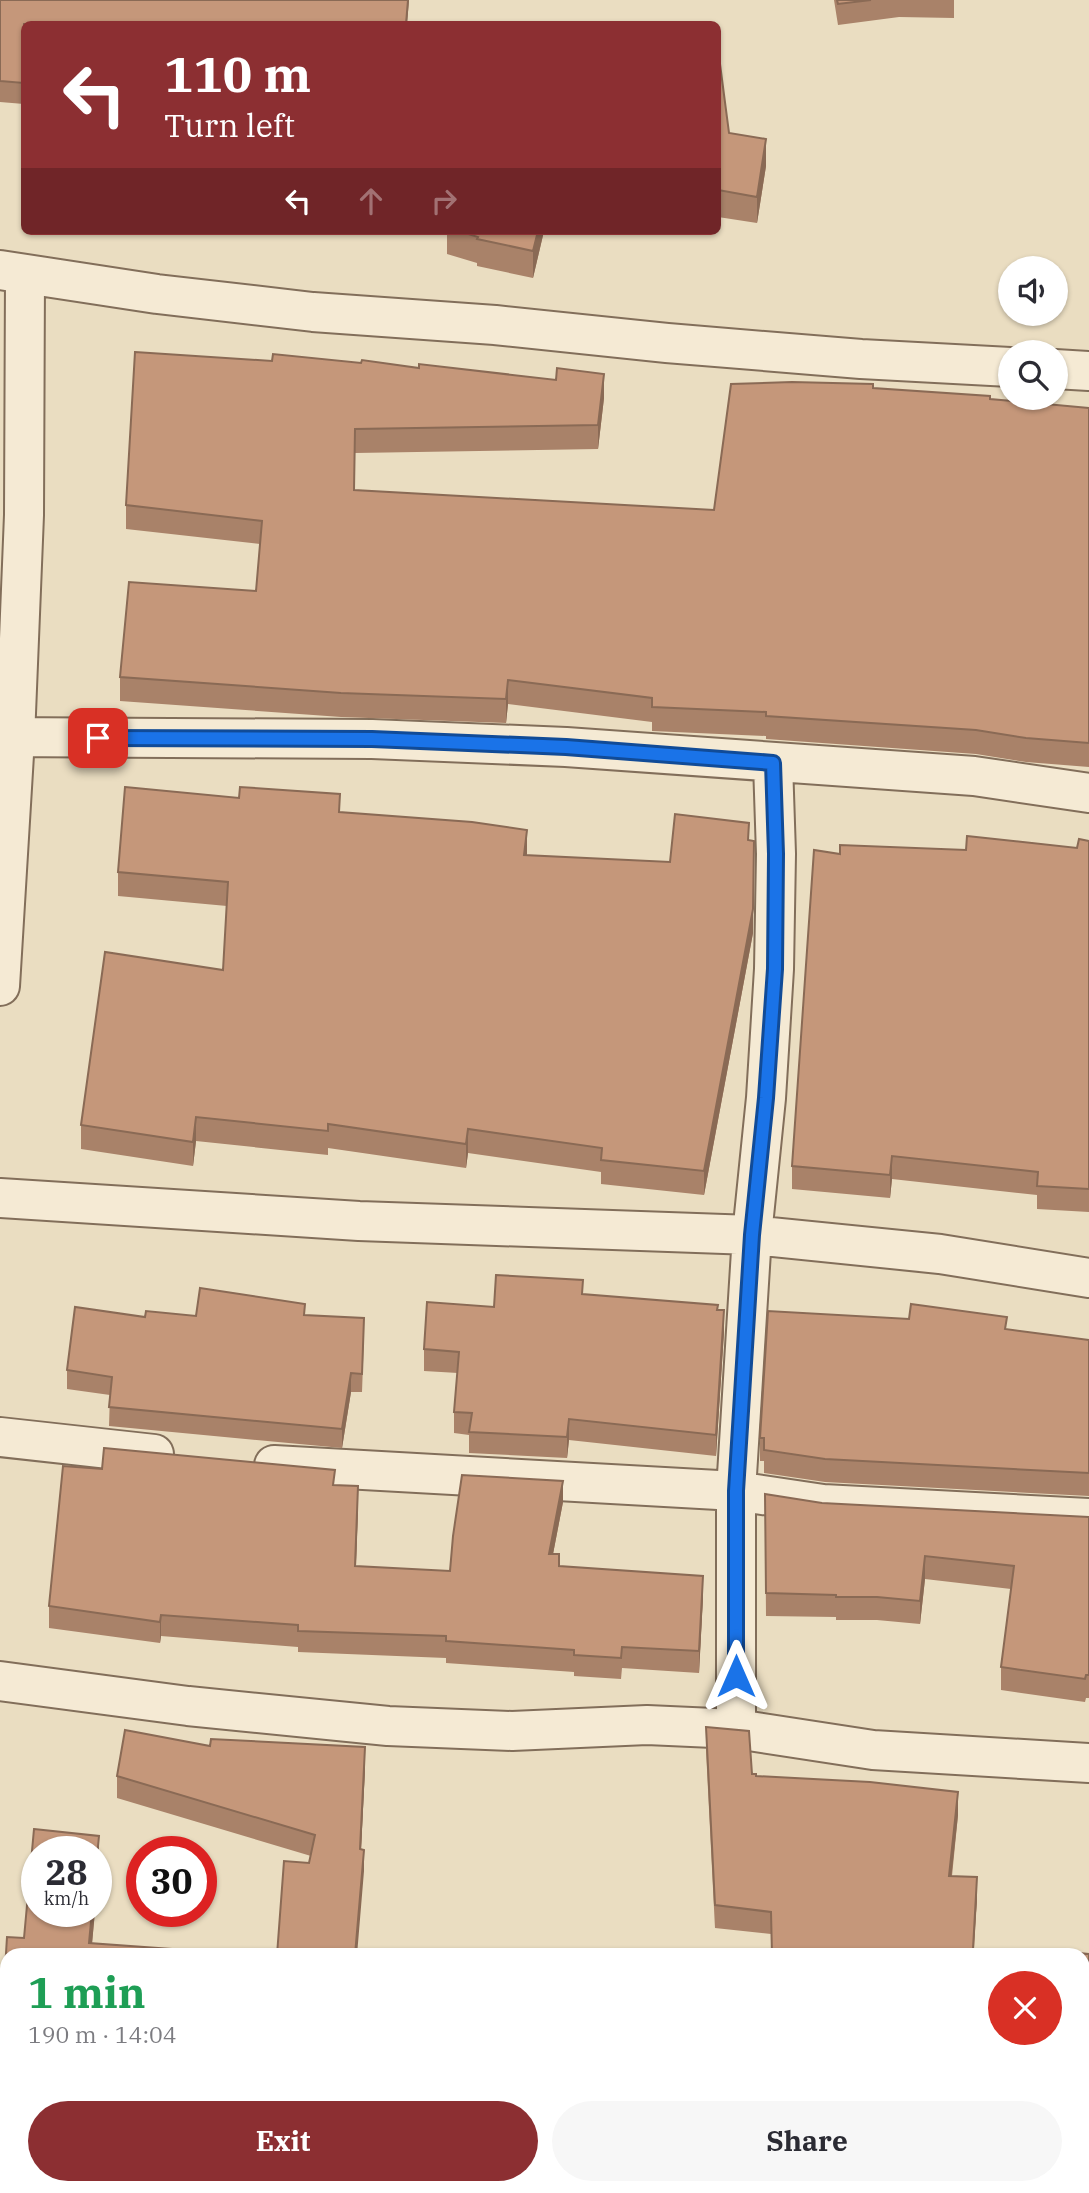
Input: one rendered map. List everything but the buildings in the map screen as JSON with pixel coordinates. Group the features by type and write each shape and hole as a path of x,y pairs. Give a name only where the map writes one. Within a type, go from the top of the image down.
{"street":[{"path":"0,986 8,737 24,515 13,273 313,312 495,326 681,345 998,366"},
{"path":"1068,370 1089,371"},
{"path":"8,737 372,739 566,747 974,776 1089,793"},
{"path":"736,1729 736,1491 752,1235 766,1098 775,969 776,854 773,763"},
{"path":"0,1198 359,1221 752,1235 940,1254 1089,1278"},
{"path":"0,1437 185,1457"},
{"path":"235,1462 736,1491 822,1504 1089,1518"},
{"path":"0,1681 188,1706 388,1726 512,1731 647,1725 736,1729 873,1750 1089,1763"}],"route":[{"path":"98,738 372,739 566,747 773,763 776,854 775,969 766,1098 752,1235 736,1491 736,1676"}]}
